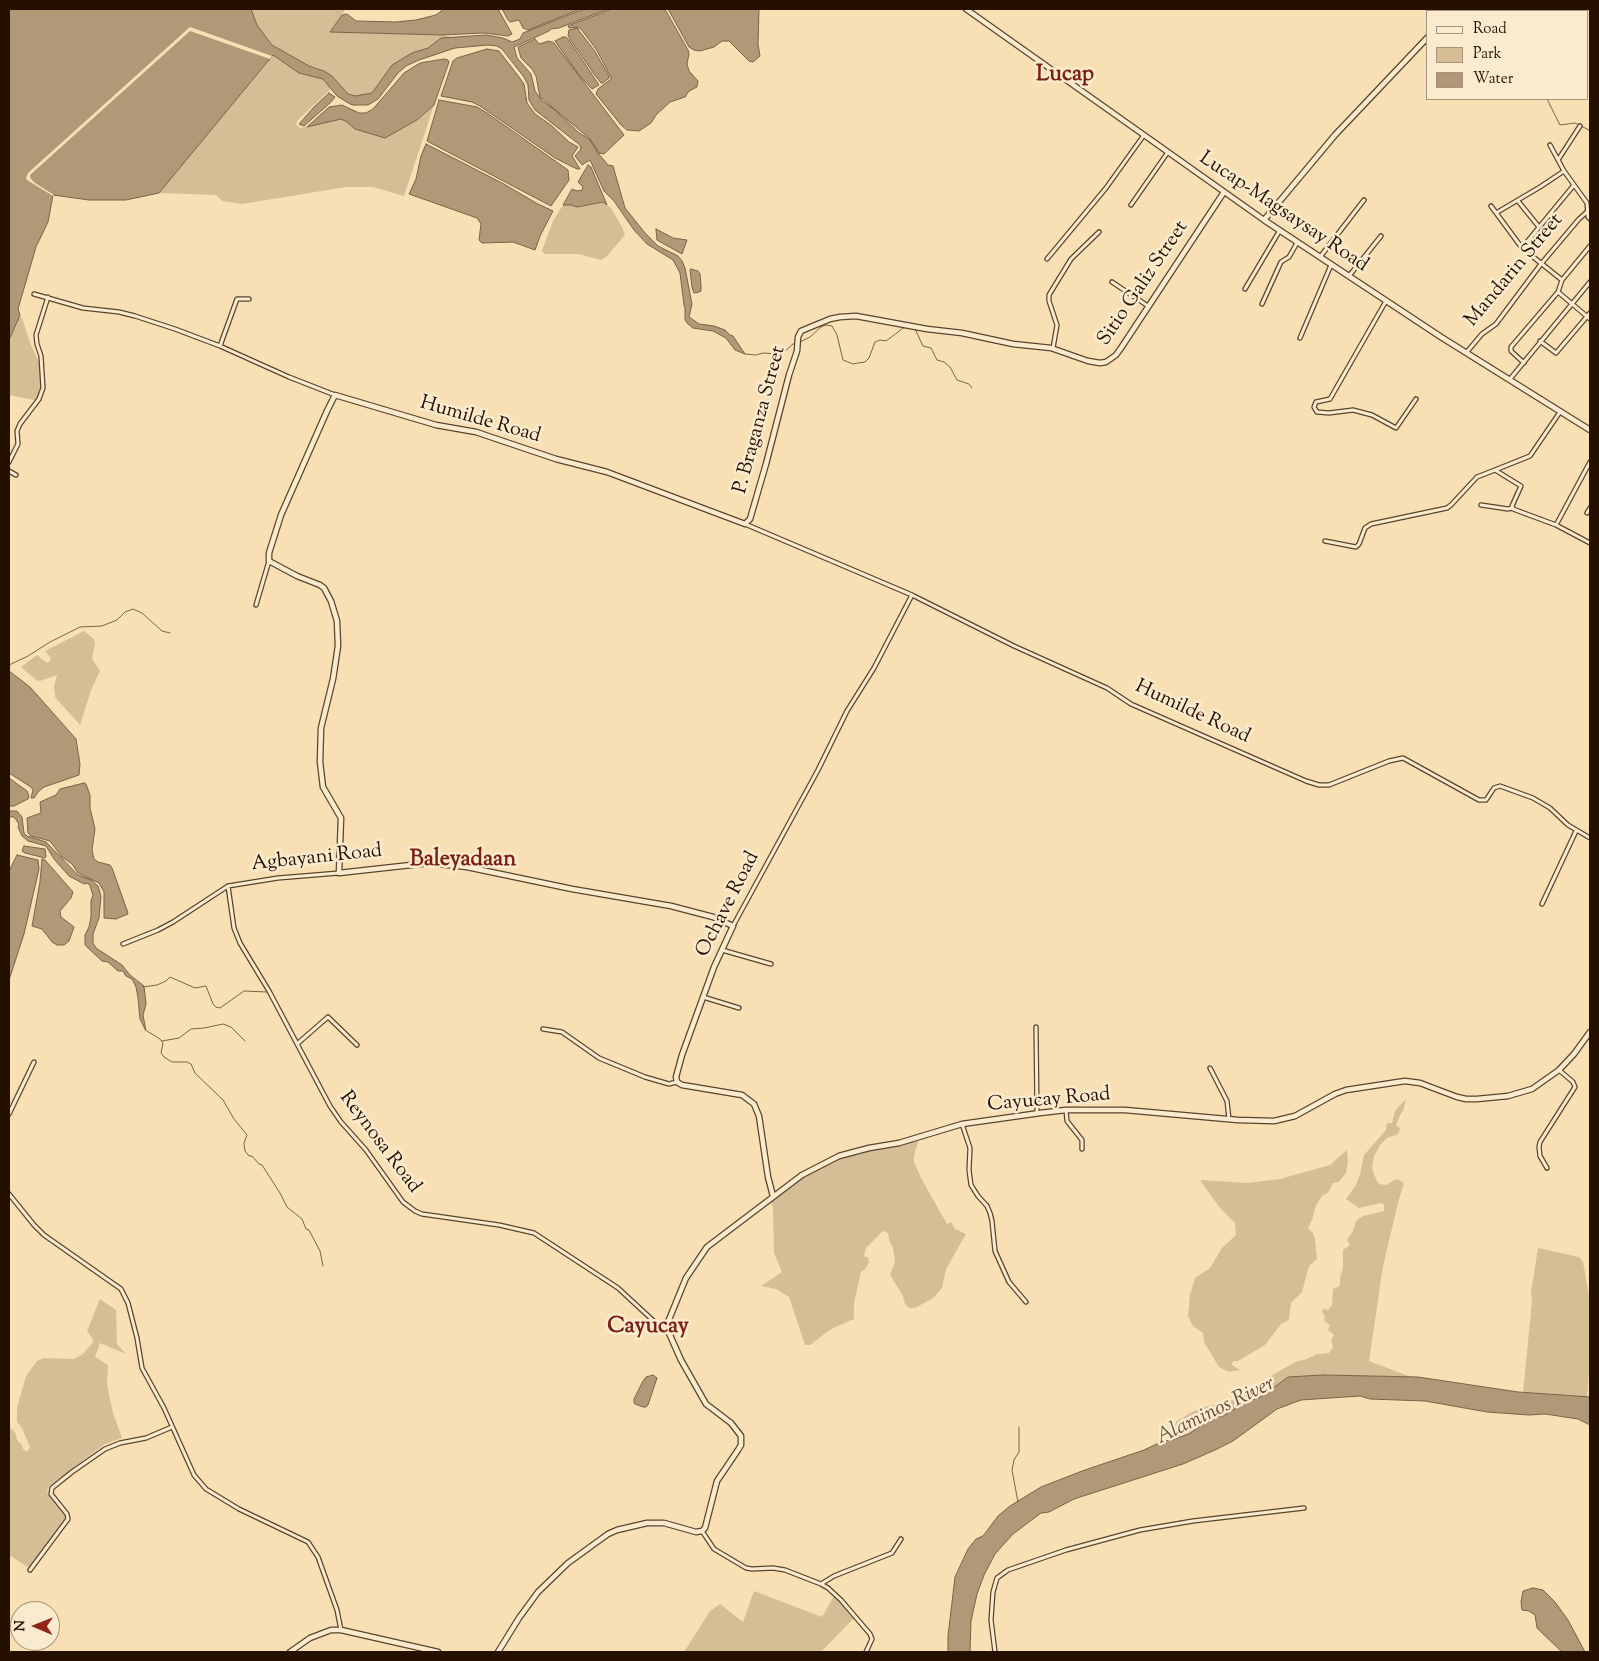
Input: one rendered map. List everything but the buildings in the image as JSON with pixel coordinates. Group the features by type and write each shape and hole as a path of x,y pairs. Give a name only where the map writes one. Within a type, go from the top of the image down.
{"street":[{"name":"Lucap-Magsaysay Road","path":"966,9 1297,243 1466,353 1590,430"},
{"path":"1264,220 1335,135 1426,39"},
{"path":"1558,161 1580,126"},
{"path":"1046,259 1106,188 1144,135"},
{"path":"1550,145 1564,171 1587,203 1588,217 1590,219"},
{"path":"1131,205 1168,152"},
{"path":"1496,213 1564,171"},
{"path":"1522,248 1574,185"},
{"name":"Sitio Galiz Street","path":"986,338 1013,344 1053,348 1088,361 1100,363 1111,360 1121,348 1224,192"},
{"path":"1319,257 1364,200"},
{"path":"1518,200 1538,227"},
{"path":"1491,206 1522,248 1562,280"},
{"name":"Mandarin Street","path":"1466,353 1482,334 1499,320 1541,264 1589,210"},
{"path":"1245,289 1280,230"},
{"path":"1053,348 1057,325 1049,301 1049,295 1071,259 1099,232"},
{"path":"1349,277 1381,236"},
{"path":"1262,304 1281,262 1289,257 1297,243"},
{"path":"1524,363 1512,351 1511,347 1558,292 1562,280 1590,246"},
{"path":"1300,338 1331,265"},
{"path":"1112,282 1148,306"},
{"path":"1510,379 1590,282"},
{"path":"1558,292 1589,318"},
{"name":"Humilde Road","path":"34,294 83,308 119,312 135,316 220,346 289,378 334,395 436,425 476,432 556,459 607,472 745,524 912,595 979,630 1108,688 1131,704 1306,781 1324,786 1389,761 1403,758 1479,800 1488,799 1494,788 1500,786 1533,798 1550,808 1562,821 1576,830"},
{"path":"9,462 18,444 20,424 39,399 43,388 41,356 36,335 48,298"},
{"path":"220,346 237,299 249,299"},
{"path":"1386,301 1330,399 1316,402 1314,407 1317,412 1329,413 1353,410 1372,415 1396,428 1416,399"},
{"path":"1540,342 1556,353 1589,318 1590,313"},
{"name":"P. Braganza Street","path":"745,524 750,519 756,498 788,375 798,346 799,332 830,319 849,316 986,338"},
{"path":"256,605 269,561 275,529 334,395"},
{"path":"1324,541 1356,547 1365,528 1371,524 1446,508 1477,477 1530,456 1560,412"},
{"path":"1556,525 1590,462"},
{"path":"1495,470 1521,486 1512,508"},
{"path":"9,471 16,475"},
{"path":"1481,505 1512,508 1556,525 1590,543"},
{"path":"1587,513 1590,508"},
{"path":"269,561 324,588 331,601 337,621 338,646 333,679 321,728 320,762 323,787 341,818 339,873"},
{"name":"Ochave Road","path":"677,1082 677,1070 703,996 722,950 818,770 847,711 874,668 912,595"},
{"path":"1542,904 1576,830 1590,838"},
{"name":"Agbayani Road","path":"123,944 158,930 228,886 278,878 428,863 467,867 572,889 671,906 714,917 734,926"},
{"name":"Reynosa Road","path":"228,886 234,928 240,943 274,999 335,1114 366,1150 409,1207 422,1214 435,1217 499,1225 534,1232 618,1288 661,1330 670,1334"},
{"path":"722,950 771,964"},
{"path":"703,996 739,1008"},
{"path":"297,1044 328,1017 357,1045"},
{"path":"1036,1028 1036,1113"},
{"path":"543,1029 562,1032 599,1058 638,1075 669,1084 677,1082 686,1086 742,1095 754,1104 758,1112 768,1177 773,1196"},
{"name":"Cayucay Road","path":"668,1322 686,1278 707,1247 802,1175 839,1156 899,1143 962,1124 1066,1110 1125,1110 1267,1122 1288,1119 1346,1090 1400,1081 1420,1083 1457,1097 1477,1100 1492,1098 1522,1093 1532,1089 1559,1070 1574,1054 1590,1032"},
{"path":"9,1114 34,1062"},
{"path":"1210,1068 1227,1101 1229,1120"},
{"path":"1547,1168 1540,1156 1540,1142 1575,1087 1573,1082 1559,1070"},
{"path":"1066,1110 1067,1121 1082,1140 1082,1149"},
{"path":"962,1124 970,1148 969,1170 971,1184 990,1213 993,1228 993,1248 1008,1280 1026,1302"},
{"path":"9,1194 44,1235 117,1285 124,1293 137,1338 142,1368 172,1427 190,1468 199,1482 206,1489 239,1509 308,1542 318,1557 337,1610 341,1630"},
{"path":"498,1652 538,1592 568,1563 608,1534 617,1530 654,1522 696,1532 702,1531 707,1523 717,1481 741,1445 741,1436 731,1424 706,1404 687,1373 670,1334 668,1322 658,1325"},
{"path":"30,1570 68,1519 67,1514 51,1494 52,1488 105,1449 120,1443 146,1438 172,1427"},
{"path":"996,1652 991,1620 992,1592 998,1578 1008,1570 1066,1550 1140,1530 1201,1520 1304,1508"},
{"path":"702,1531 714,1548 746,1568 785,1570 821,1584 841,1600 870,1634 871,1642 866,1652"},
{"path":"821,1584 834,1576 892,1553 901,1539"},
{"path":"290,1652 310,1638 331,1630 341,1630 438,1652"}],"green space":[{"path":"251,9 345,10 330,32 443,35 451,37 441,38 428,48 412,53 392,65 372,93 355,96 348,94 332,76 309,66 272,45 257,25"},
{"path":"273,55 299,73 323,79 332,88 298,120 296,124 300,128 341,119 347,121 355,129 385,138 418,120 434,105 404,196 373,187 346,187 242,204 222,201 216,195 159,193"},
{"path":"603,202 611,208 625,235 606,257 601,260 578,254 545,254 542,251 553,221 563,205 577,207"},
{"path":"9,310 22,318 30,343 42,368 44,380 39,398 34,400 9,395"},
{"path":"84,631 94,639 92,659 100,671 91,690 80,725 55,697 54,686 57,675 40,681 36,680 21,667 37,655 47,663 51,658 45,651"},
{"path":"1406,1099 1403,1111 1396,1125 1400,1128 1398,1134 1387,1138 1380,1145 1374,1156 1372,1168 1379,1184 1386,1185 1397,1179 1404,1183 1383,1266 1369,1361 1411,1377 1323,1375 1288,1377 1261,1397 1246,1402 1223,1416 1214,1417 1189,1434 1168,1441 1169,1435 1177,1421 1190,1413 1245,1395 1263,1384 1271,1376 1295,1362 1317,1354 1329,1353 1333,1347 1331,1340 1334,1335 1328,1330 1330,1325 1324,1321 1325,1316 1322,1312 1323,1309 1328,1310 1332,1305 1333,1289 1340,1286 1343,1250 1350,1245 1347,1240 1353,1231 1356,1221 1363,1216 1384,1211 1384,1205 1381,1203 1359,1208 1346,1199 1356,1185 1364,1155 1386,1130 1387,1123 1392,1123 1395,1111"},
{"path":"920,1135 914,1162 921,1178 947,1224 951,1222 955,1229 966,1234 946,1269 942,1288 933,1298 915,1308 909,1308 890,1275 895,1262 893,1248 888,1233 883,1231 866,1248 864,1256 868,1258 869,1262 861,1272 854,1303 854,1319 831,1329 810,1345 805,1345 789,1297 776,1289 761,1286 782,1272 774,1253 773,1207 768,1198 790,1180 824,1161 846,1153 878,1147"},
{"path":"1347,1150 1346,1173 1339,1182 1333,1183 1328,1193 1323,1195 1316,1205 1308,1228 1313,1233 1315,1239 1317,1259 1309,1266 1302,1292 1291,1303 1289,1320 1281,1324 1265,1345 1238,1361 1233,1361 1232,1365 1240,1370 1229,1372 1219,1367 1204,1342 1203,1333 1193,1326 1188,1316 1190,1295 1195,1278 1210,1268 1222,1248 1236,1235 1235,1223 1220,1208 1200,1180 1247,1183 1280,1179 1330,1165"},
{"path":"1538,1248 1579,1257 1583,1262 1590,1302 1590,1359 1587,1397 1523,1393 1532,1301 1531,1293"},
{"path":"100,1299 116,1310 117,1344 126,1354 100,1343 95,1357 108,1365 107,1384 113,1413 122,1438 105,1444 49,1486 47,1491 49,1495 66,1518 29,1568 9,1555 9,1428 16,1434 17,1440 27,1452 30,1447 22,1428 17,1422 17,1408 26,1376 37,1361 44,1358 74,1359 83,1354 94,1341 87,1331"},
{"path":"754,1591 822,1617 834,1596 854,1618 821,1652 684,1652 710,1611 720,1604 743,1622"}],"water":[{"path":"9,9 251,9 257,25 272,45 309,66 324,71 332,76 348,94 355,96 372,93 392,65 412,53 428,48 441,38 486,35 503,38 512,42 520,39 523,33 584,9 608,9 559,28 551,29 514,47 517,58 531,74 535,91 542,101 590,140 608,165 613,166 625,208 645,233 658,246 678,256 682,261 692,304 689,317 699,324 725,330 733,336 745,354 735,350 726,338 713,331 693,328 688,324 685,320 680,273 673,260 647,244 634,230 614,201 604,191 590,160 582,165 575,156 581,149 580,145 535,110 529,100 528,85 524,77 502,49 497,46 488,45 455,48 406,66 398,73 378,99 368,105 352,105 337,96 323,79 299,73 273,55 159,193 126,200 89,200 53,195 48,222 36,247 18,309 20,315 9,340"},
{"path":"444,9 498,9 512,34 508,36 484,33 443,35 330,32 342,15 347,14 356,21 396,22 436,15"},
{"path":"502,9 580,9 528,30 523,28 519,20 510,22"},
{"path":"612,9 663,9 666,11 688,50 687,64 689,71 698,81 697,87 689,91 685,97 670,102 656,115 651,123 639,131 627,130 621,125 596,94 598,89 611,77 596,49 581,29 577,27 569,28 568,26"},
{"path":"668,9 759,9 758,44 760,56 753,62 749,61 729,41 722,41 714,47 700,51 694,50 689,47"},
{"path":"577,28 594,50 609,76 603,83 594,74 568,36 569,30"},
{"path":"563,37 569,40 599,85 592,89 579,75 555,41"},
{"path":"535,39 539,44 549,41 554,43 624,135 604,154 599,153 590,139 540,97 536,76 521,58 518,47"},
{"path":"487,49 499,51 519,77 524,84 527,103 535,114 552,126 569,142 578,147 572,156 580,169 555,158 480,106 472,102 441,96 453,61"},
{"path":"444,59 449,62 434,105 417,120 385,138 355,129 341,119 307,127 329,107 342,105 359,113 366,113 373,109 404,73 420,63"},
{"path":"329,93 335,97 330,103 304,126 299,124 314,107"},
{"path":"439,100 477,107 568,170 569,180 551,206 427,141"},
{"path":"426,144 553,211 535,250 513,242 482,243 479,240 481,224 477,218 409,194 416,179 421,156"},
{"path":"588,165 591,167 607,205 603,202 577,207 563,205 572,189 582,190 583,187 578,182"},
{"path":"656,229 673,238 687,240 682,254 657,240"},
{"path":"691,269 698,271 700,274 701,291 699,292 694,293"},
{"path":"9,671 30,687 76,739 80,764 79,775 44,787 34,798 31,798 33,790 31,787 9,773"},
{"path":"9,778 27,791 29,796 28,799 14,806 9,806"},
{"path":"84,783 90,795 90,808 95,829 92,850 94,859 110,865 112,868 128,914 116,919 104,918 104,892 99,883 78,873 72,864 62,857 50,841 31,836 28,833 27,818 41,813 40,802 56,795 60,789"},
{"path":"9,811 17,811 22,817 24,833 27,836 46,842 78,875 91,880 98,886 101,896 99,918 93,934 93,943 96,948 122,965 130,975 144,986 146,1004 143,1015 146,1031 140,1019 136,987 132,979 126,976 123,971 118,971 108,962 102,961 85,945 85,935 91,917 93,895 90,886 88,883 84,884 69,876 54,859 46,846 28,841 22,836 18,827 19,824 14,817 9,817"},
{"path":"24,846 45,849 45,858 25,853 22,851"},
{"path":"17,855 38,860 39,869 24,934 9,980 9,871"},
{"path":"42,859 45,860 73,892 71,898 60,911 61,917 74,927 69,941 64,945 57,945 52,942 42,929 32,926"},
{"path":"653,1375 657,1378 648,1405 643,1407 635,1404 634,1399 643,1381 646,1377"},
{"path":"1323,1375 1418,1377 1518,1392 1590,1397 1590,1425 1578,1419 1545,1414 1529,1415 1487,1412 1425,1401 1370,1399 1360,1396 1301,1400 1277,1409 1233,1441 1183,1464 1074,1499 1049,1512 1041,1513 1013,1534 995,1554 984,1575 977,1594 971,1621 970,1652 948,1652 955,1577 968,1549 976,1539 983,1536 998,1516 1010,1506 1041,1487 1144,1450 1161,1442 1189,1434 1214,1417 1223,1416 1246,1402 1261,1397 1288,1377"},
{"path":"1533,1588 1543,1590 1555,1602 1568,1620 1585,1652 1562,1652 1537,1628 1535,1615 1529,1611 1522,1610 1523,1591"}],"pier":[{"path":"190,27 272,56 270,59 190,31 30,175 35,183 53,196 27,180 28,173"}],"waterway":[{"path":"1548,100 1560,125 1575,123 1589,130 1590,133"},
{"path":"800,342 810,337 821,327 826,325 832,326 837,335 843,360 853,364 865,362 869,358 875,342 880,340 886,341 906,326"},
{"path":"915,329 923,346 931,348 937,360 944,362 950,367 957,380 969,384 972,388"},
{"path":"745,354 778,354 796,343"},
{"path":"9,665 80,627 102,626 117,620 125,612 133,609 142,613 162,631 170,633"},
{"path":"143,987 157,985 170,977 195,988 206,986 213,1004 220,1008 244,991 267,992"},
{"path":"162,1041 179,1038 191,1029 223,1024 231,1027 245,1041"},
{"path":"147,1031 163,1043 161,1053 164,1057 172,1062 187,1062 191,1064 195,1073 223,1100 234,1119 247,1135 244,1143 245,1151 262,1165 287,1207 302,1219 320,1251 323,1266"},
{"path":"1018,1502 1012,1470 1014,1460 1019,1452 1019,1427"}],"district":[{"name":"Lucap","path":"1065,76"},
{"name":"Baleyadaan","path":"463,861"},
{"name":"Cayucay","path":"648,1328"}],"water label":[{"name":"Alaminos River","path":"1216,1412"}]}
